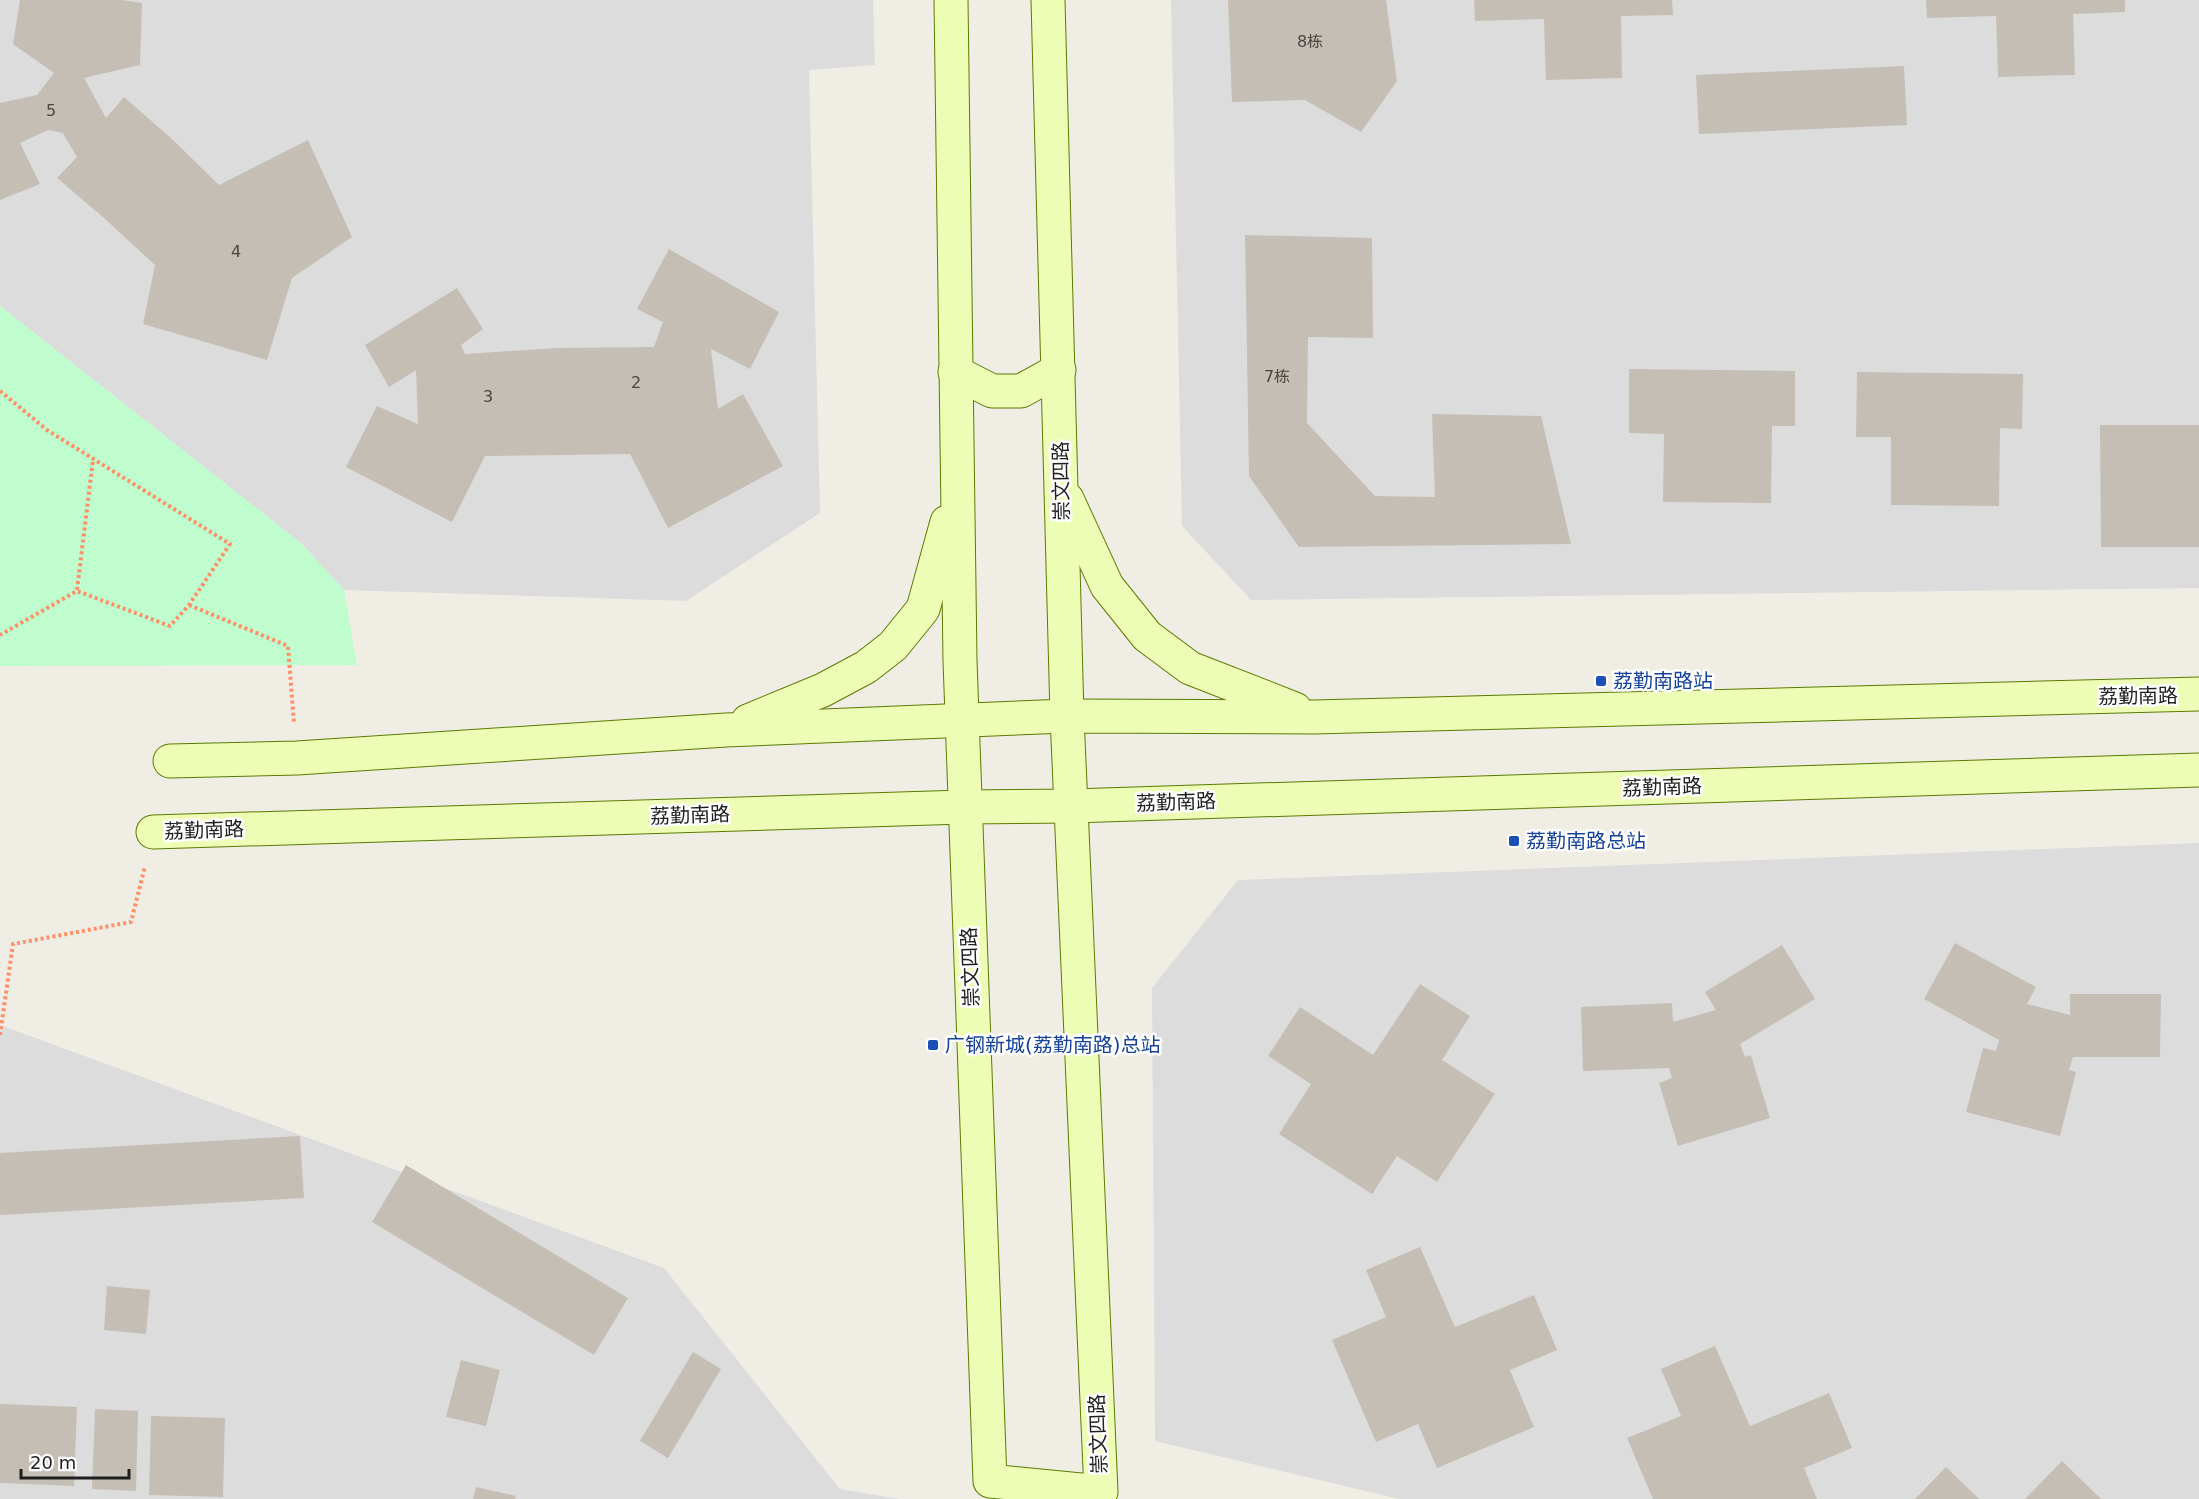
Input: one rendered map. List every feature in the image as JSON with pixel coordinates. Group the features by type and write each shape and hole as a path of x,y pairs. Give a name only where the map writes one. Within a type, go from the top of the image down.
{"main road":[{"name":"崇文四路","path":"951,0 961,720 990,1481 1101,1492 1067,716 1048,0"},
{"path":"955,372 992,391 1021,391 1059,370"},
{"path":"726,730 823,690 866,667 893,646 923,609 957,485"},
{"path":"1062,486 1107,586 1147,636 1190,668 1314,717"},
{"name":"荔勤南路","path":"170,760 297,758 726,730 1067,716 1314,717 2199,694"},
{"name":"荔勤南路","path":"153,832 964,807 1072,806 2199,770"}],"path":[{"path":"0,392 47,430 230,544 189,605 170,626 77,591 0,634"},
{"path":"77,591 93,460"},
{"path":"189,605 288,646 297,758"},
{"path":"0,1035 13,944 131,922 153,832"}],"shaded area":[{"path":"0,0 873,0 875,65 809,70 820,513 686,601 344,590 302,544 0,306"},
{"path":"1171,0 2199,0 2199,588 1251,600 1182,526"},
{"path":"2199,843 2199,1499 1399,1499 1155,1441 1152,988 1238,880"},
{"path":"0,1025 664,1268 840,1489 900,1499 0,1499"}],"green space":[{"path":"0,306 302,544 344,590 357,665 0,666"}],"building":[{"path":"20,0 122,0 142,3 140,65 84,78 106,118 124,97 172,139 219,185 308,140 352,237 292,278 267,360 143,324 155,265 57,178 77,157 63,133 48,130 20,143 40,184 0,200 0,103 37,95 54,73 13,44"},
{"path":"1228,0 1386,0 1397,81 1361,132 1305,100 1232,102"},
{"path":"1474,0 1672,0 1673,15 1621,16 1622,78 1546,80 1544,19 1475,21"},
{"path":"1926,0 2125,0 2125,12 2073,14 2075,75 1998,77 1996,16 1927,18"},
{"path":"1904,66 1907,125 1699,134 1696,75"},
{"path":"1245,235 1372,238 1373,338 1308,337 1307,423 1375,496 1435,497 1432,414 1541,416 1571,544 1299,547 1249,476"},
{"path":"669,249 779,312 750,369 711,349 718,409 743,394 783,466 668,528 630,454 485,456 452,522 346,467 377,406 418,424 416,370 389,387 365,345 457,288 483,329 461,345 465,354 557,348 654,347 663,322 637,309"},
{"path":"1629,369 1795,371 1795,426 1772,426 1771,503 1663,502 1664,434 1629,433"},
{"path":"1857,372 2023,374 2022,429 2000,428 1999,506 1891,505 1891,437 1856,437"},
{"path":"2100,425 2199,425 2199,547 2101,547"},
{"path":"1955,943 2036,987 2027,1004 2070,1015 2070,994 2161,994 2160,1057 2073,1057 2069,1070 2076,1072 2060,1136 1966,1112 1983,1048 1996,1051 1999,1040 1924,999"},
{"path":"1782,945 1815,999 1740,1044 1745,1057 1751,1055 1770,1118 1678,1146 1659,1083 1672,1078 1669,1068 1583,1071 1581,1007 1672,1003 1673,1022 1716,1010 1705,992"},
{"path":"1420,984 1470,1016 1442,1060 1495,1094 1437,1182 1397,1156 1372,1194 1279,1134 1311,1084 1268,1056 1300,1007 1373,1055"},
{"path":"300,1136 304,1198 0,1215 0,1153"},
{"path":"406,1165 628,1298 594,1355 372,1222"},
{"path":"1420,1247 1455,1327 1534,1295 1557,1350 1510,1370 1534,1427 1437,1468 1418,1424 1376,1442 1332,1340 1386,1317 1366,1270"},
{"path":"107,1286 150,1290 146,1334 104,1330"},
{"path":"1715,1346 1750,1426 1829,1393 1852,1448 1804,1468 1817,1499 1653,1499 1627,1438 1681,1416 1661,1369"},
{"path":"693,1352 721,1369 668,1458 640,1441"},
{"path":"461,1360 500,1370 486,1426 446,1417"},
{"path":"0,1404 77,1407 74,1486 0,1483"},
{"path":"95,1409 138,1411 136,1491 92,1489"},
{"path":"151,1416 225,1418 223,1497 149,1495"},
{"path":"2062,1461 2101,1499 2025,1499"},
{"path":"1946,1467 1979,1499 1915,1499"},
{"path":"476,1487 516,1496 515,1499 473,1499"}],"place":[{"name":"荔勤南路站","path":"1601,681"},
{"name":"荔勤南路总站","path":"1514,841"},
{"name":"广钢新城(荔勤南路)总站","path":"933,1045"}]}
